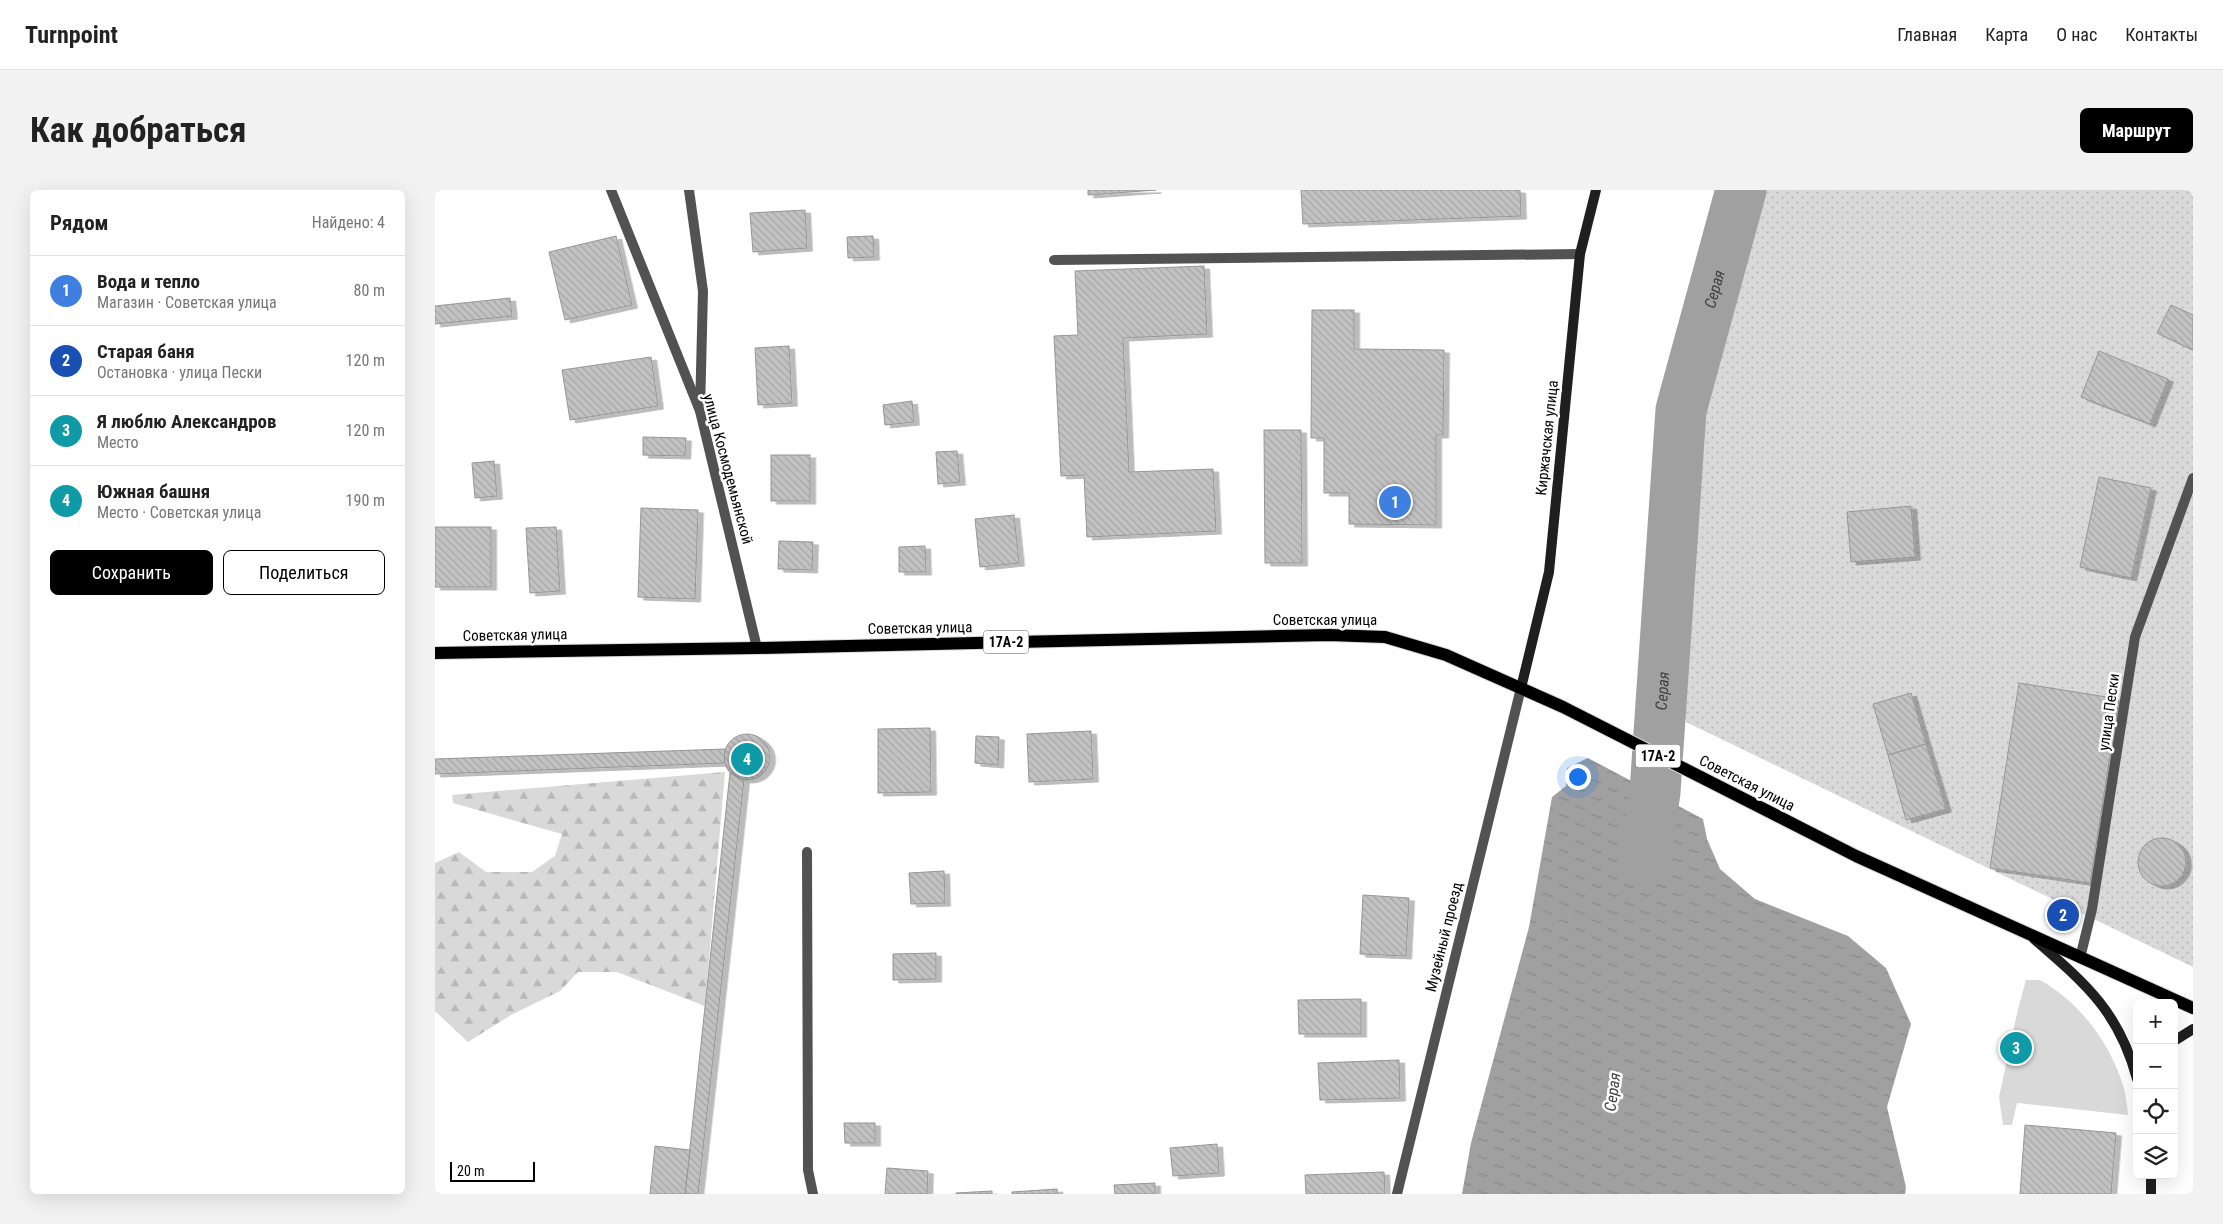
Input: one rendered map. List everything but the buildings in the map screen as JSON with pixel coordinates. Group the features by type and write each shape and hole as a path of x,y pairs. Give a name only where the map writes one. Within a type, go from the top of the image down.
{"main road":[{"name":"Советская улица","path":"435,653 1329,635 1385,637 1446,655 1563,707 1856,856 2193,1008"}],"street":[{"name":"улица Космодемьянской","path":"611,190 700,412 757,648"},
{"path":"689,190 703,291 700,412"},
{"name":"Киржачская улица","path":"1521,688 1549,572 1580,254 1596,190"},
{"path":"1054,260 1580,254"},
{"name":"улица Пески","path":"2080,958 2092,909 2135,637 2193,478"},
{"name":"Музейный проезд","path":"1397,1194 1521,688"},
{"path":"807,852 809,1170 813,1194"},
{"path":"2030,935 2085,983 2116,1024 2133,1069"},
{"path":"2178,1039 2193,1029"},
{"path":"2151,1179 2151,1194"}],"green space":[{"path":"1757,190 2193,190 2193,967 1686,722 1667,619 1694,457 1721,322"},
{"path":"725,772 705,1006 617,972 578,972 560,991 511,1015 468,1042 435,1011 435,863 459,852 486,872 532,872 555,856 562,834 453,803 452,795"},
{"path":"2026,980 2040,980 2067,999 2080,1011 2101,1038 2110,1053 2123,1085 2128,1115 2017,1103 2012,1125 2003,1125 1999,1097 2018,1009"}],"water":[{"path":"1588,758 1703,819 1707,839 1720,869 1755,899 1848,936 1886,968 1911,1024 1887,1107 1906,1187 1905,1194 1462,1194 1471,1143 1529,927 1552,797 1566,786 1567,768"}],"waterway":[{"name":"Серая","path":"1645,862 1655,792 1681,410 1741,190"}],"place":[{"name":"Вода и тепло","path":"1395,502"},
{"name":"Южная башня","path":"747,759"},
{"name":"Старая баня","path":"2063,915"},
{"name":"Я люблю Александров","path":"2016,1048"}]}
